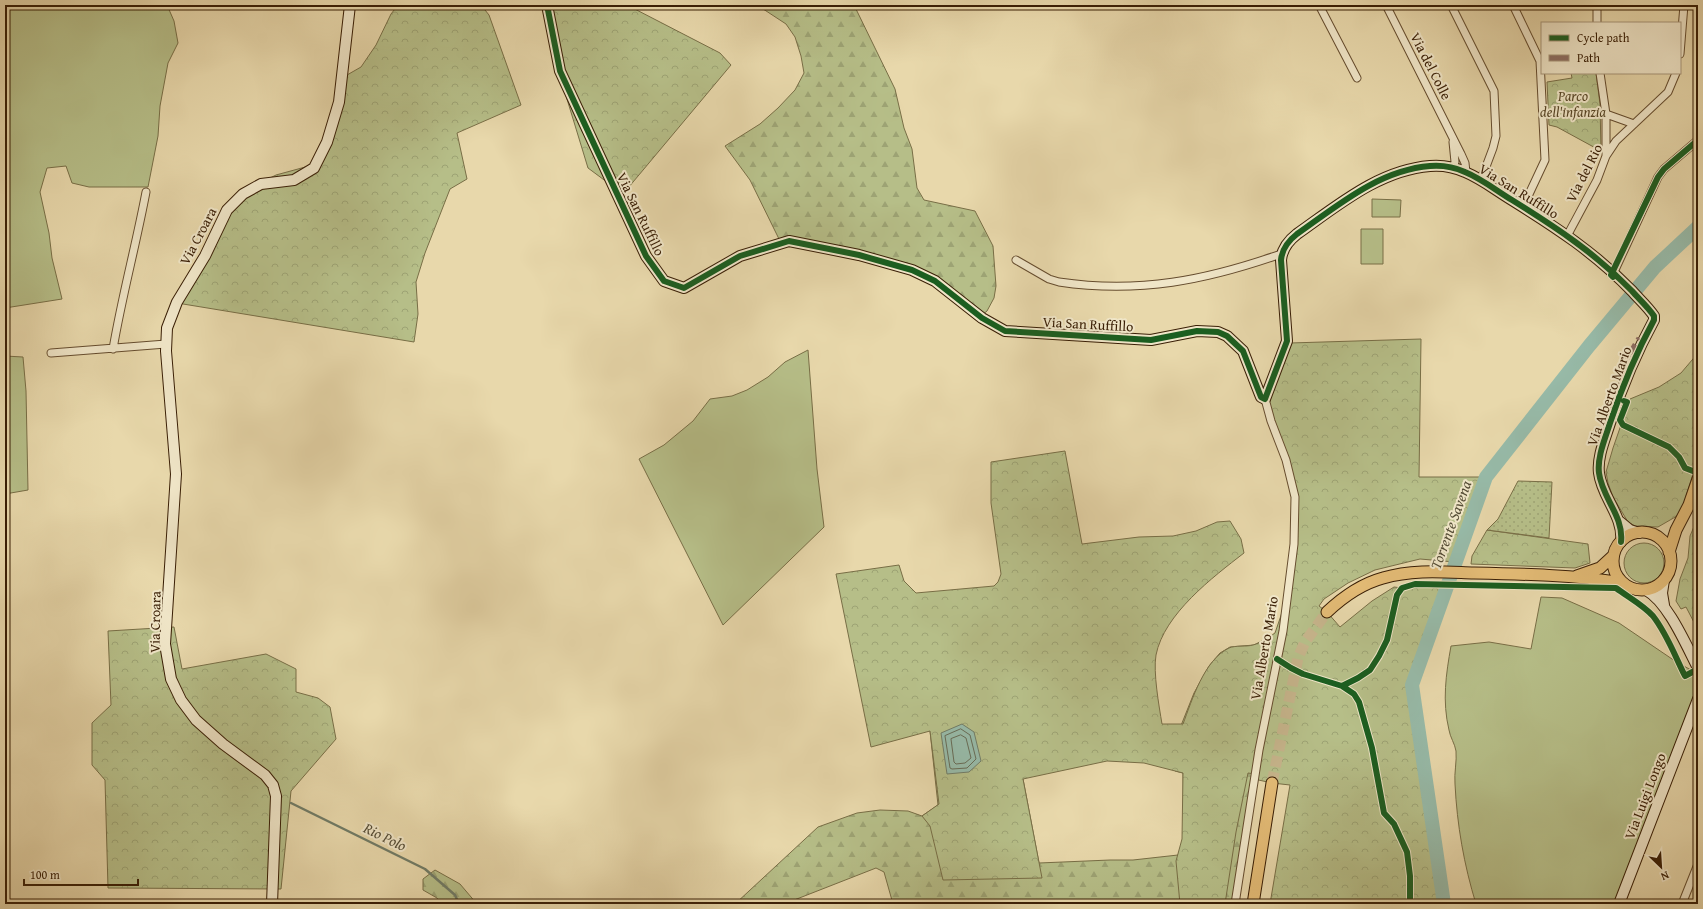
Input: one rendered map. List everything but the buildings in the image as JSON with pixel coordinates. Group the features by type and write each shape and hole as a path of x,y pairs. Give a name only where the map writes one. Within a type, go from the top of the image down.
{"main road":[{"path":"1669,552 1698,479"},
{"path":"1655,536 1668,530 1682,518"},
{"path":"1327,612 1346,595 1368,583 1396,575 1436,572 1508,573 1568,577 1623,583 1634,589 1646,590 1653,588 1664,580 1670,567 1669,552 1666,545 1655,536 1639,532 1626,537 1621,542 1613,556 1596,570 1581,575 1568,577"},
{"path":"1613,556 1615,572 1623,583"},
{"path":"1253,904 1272,784"}],"street":[{"name":"Via Croara","path":"272,904 276,796 273,785 265,775 223,744 196,720 181,700 171,679 165,644 176,474 166,344 167,328 177,302 205,256 227,210 243,194 261,184 294,180 314,168 327,142 339,102 350,5"},
{"name":"Via San Ruffillo","path":"547,5 560,71 646,256 664,281 684,288 740,256 789,241 797,242 859,255 912,270 936,281 982,318 1005,331 1151,340 1197,331 1211,330 1218,332 1227,336 1243,351 1261,397 1265,399"},
{"path":"1319,5 1357,78"},
{"name":"Via del Colle","path":"1386,5 1465,163 1466,172"},
{"path":"1451,5 1494,91 1496,136 1490,159 1481,180"},
{"path":"1513,5 1540,61 1545,160 1523,207"},
{"path":"1597,5 1597,22"},
{"path":"1681,42 1684,5"},
{"path":"1600,74 1606,114 1606,156"},
{"name":"Via del Rio","path":"1567,236 1597,180 1606,156 1616,141 1668,92 1676,74"},
{"path":"1606,114 1634,124"},
{"name":"Via del Colle","path":"1453,138 1454,168"},
{"path":"1614,272 1658,177 1664,169 1698,140"},
{"name":"Via San Ruffillo","path":"1282,254 1290,240 1297,234 1375,182 1397,173 1428,166 1440,165 1466,172 1481,180 1589,251 1614,272"},
{"path":"113,349 119,312 137,241 146,192"},
{"path":"1016,260 1049,279 1059,282 1143,286 1210,276 1244,267 1282,254 1281,260 1287,341 1265,399"},
{"name":"Via Alberto Mario","path":"1614,272 1654,316 1654,320 1636,352 1612,416 1600,456 1600,481 1621,528 1621,542"},
{"path":"51,353 166,344"},
{"name":"Via Alberto Mario","path":"1235,904 1259,750 1283,631 1294,544 1295,497 1286,460 1270,421 1265,399"},
{"path":"1618,520 1630,530 1639,532"},
{"path":"1664,580 1662,594 1665,607"},
{"path":"1646,590 1655,596 1665,607 1698,668"},
{"name":"Via Luigi Longo","path":"1618,904 1698,699"},
{"path":"1682,904 1698,864"}],"green space":[{"path":"5,5 167,5 174,21 178,43 168,63 160,106 158,136 148,187 89,187 72,183 66,166 47,168 40,192 49,233 52,258 62,299 5,308"},
{"path":"398,5 433,5 435,8 438,5 481,5 489,15 521,105 457,133 467,179 450,189 425,253 416,282 418,314 414,342 177,303 231,211 264,181 276,175 309,166 320,153 347,75 361,67 376,45 391,14"},
{"path":"542,5 627,5 720,53 731,65 623,194 588,168 563,86"},
{"path":"757,5 854,5 895,89 904,128 912,149 917,188 924,200 975,211 993,246 996,286 994,298 987,311 976,320 922,275 779,239 750,180 725,146 760,124 778,108 795,90 804,73 801,56 795,37 786,24"},
{"name":"Parco dell'infanzia","path":"1571,74 1596,74 1600,104 1601,151 1557,127 1549,125 1547,82 1572,78"},
{"path":"1372,199 1401,200 1400,217 1372,217"},
{"path":"1361,229 1383,229 1383,264 1361,264"},
{"path":"1421,339 1419,477 1486,477 1455,562 1420,559 1375,570 1348,583 1324,599 1319,606 1327,612 1340,627 1372,601 1394,587 1402,588 1415,584 1448,584 1412,685 1444,904 1270,904 1290,785 1254,779 1255,774 1248,773 1236,832 1225,904 1180,904 1176,861 1182,839 1183,773 1144,763 1107,761 1023,779 1042,878 943,880 930,826 922,816 939,804 930,731 871,747 836,574 899,565 904,581 916,593 994,586 998,582 1001,574 991,503 991,462 1065,451 1082,544 1139,537 1173,536 1196,531 1217,522 1230,521 1241,539 1244,553 1218,573 1179,611 1161,640 1156,655 1156,680 1162,724 1183,724 1200,682 1213,662 1220,654 1229,648 1250,646 1265,640 1275,633 1288,595 1295,497 1286,460 1265,409 1290,343"},
{"path":"808,350 817,469 824,527 723,625 639,459 664,445 693,421 710,399 732,396 747,390 768,377 785,362"},
{"path":"1698,353 1698,458 1683,506 1677,516 1658,527 1635,526 1628,522 1613,497 1606,472 1630,399 1659,387 1681,373"},
{"path":"5,356 23,357 26,391 28,490 5,494"},
{"path":"1518,481 1552,482 1549,538 1487,530 1498,519"},
{"path":"1698,517 1698,630 1686,607 1681,609 1676,601 1680,579 1688,558 1690,536"},
{"path":"1487,530 1588,544 1590,563 1575,568 1471,564 1472,556"},
{"path":"1648,543 1655,546 1661,552 1664,563 1663,571 1655,580 1648,583 1640,583 1633,580 1625,571 1624,559 1627,552 1636,544"},
{"path":"1541,597 1562,598 1619,623 1675,661 1698,674 1698,704 1621,904 1476,904 1472,889 1457,815 1455,780 1456,751 1447,719 1445,698 1446,677 1451,646 1489,642 1531,649"},
{"path":"174,627 182,669 266,654 296,669 296,692 318,698 330,707 336,739 291,791 281,889 108,888 105,780 92,765 92,723 111,705 108,631"},
{"path":"1281,631 1235,904 893,904 884,872 876,868 784,904 735,904 818,827 857,813 880,810 908,811 922,816 938,805 930,731 1023,779 1039,863 1133,860 1178,855 1184,843 1183,773 1175,771 1170,753 1194,693 1209,666 1220,653 1230,647 1254,645"},
{"path":"435,870 460,884 477,904 441,904 437,898 423,890 423,879"}],"water":[{"path":"962,724 974,732 981,761 969,772 947,774 941,733"}],"waterway":[{"name":"Torrente Savena","path":"1444,904 1412,685 1486,477 1589,346 1655,267 1698,227"},
{"name":"Rio Polo","path":"291,803 425,869 455,895 459,904"}],"tunnel":[{"path":"1272,783 1298,658 1305,642 1327,612"}],"marked path":[{"path":"1616,417 1607,414 1624,363 1639,338"}],"cycle path":[{"path":"547,5 560,71 646,256 664,281 684,288 740,256 789,241 859,255 912,270 935,281 982,318 1005,331 1151,340 1197,331 1218,332 1227,336 1243,351 1261,397 1265,399 1287,341 1281,260 1284,249 1291,239 1343,201 1393,174 1430,166 1443,166 1461,170 1545,221 1590,253 1618,277 1654,316 1654,320 1635,358 1619,396 1600,454 1599,473 1601,482 1616,515 1621,533 1621,542"},
{"path":"1613,277 1611,275 1658,177 1664,169 1698,140"},
{"path":"1624,401 1627,402 1620,420 1623,425 1669,447 1679,457 1685,468 1698,473"},
{"path":"1342,686 1370,670 1387,640 1397,595 1402,588 1415,584 1616,588 1653,616 1667,638 1685,676 1698,669"},
{"path":"1277,659 1303,674 1342,686 1354,694 1359,702 1372,748 1384,813 1394,824 1407,852 1410,876 1410,904"}]}
